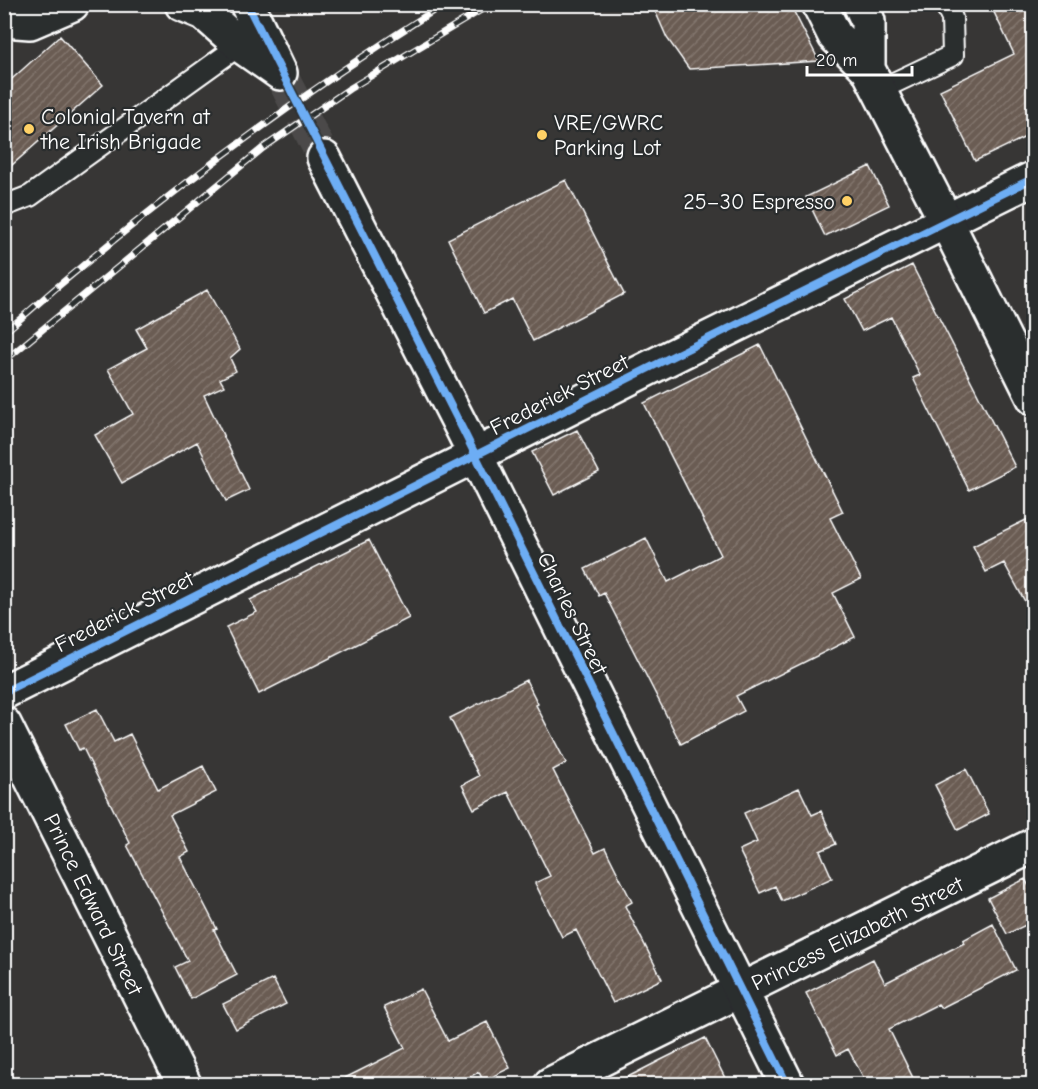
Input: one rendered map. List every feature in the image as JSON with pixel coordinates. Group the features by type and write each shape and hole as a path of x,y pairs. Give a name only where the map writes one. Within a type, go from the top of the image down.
{"street":[{"path":"4,11 16,4"},
{"path":"4,20 30,22 72,4"},
{"path":"182,4 204,13 240,45 280,73"},
{"path":"247,4 280,73"},
{"path":"270,4 280,73"},
{"path":"819,4 835,36 873,80 1034,398"},
{"path":"860,4 868,21 873,80"},
{"name":"Charles Street","path":"324,158 787,1084"},
{"name":"Frederick Street","path":"4,692 1034,178"},
{"name":"Prince Edward Street","path":"4,724 184,1084"},
{"name":"Princess Elizabeth Street","path":"551,1084 1034,845"}],"lane":[{"path":"873,80 953,55 952,18 945,4"},
{"path":"4,206 30,196 240,45"}],"building":[{"path":"652,4 790,4 819,61 689,69 667,38"},
{"path":"990,4 1034,4 1034,133 975,161 940,90 1014,54"},
{"name":"Colonial Tavern at the Irish Brigade","path":"60,36 103,85 4,172 4,86"},
{"name":"25–30 Espresso","path":"870,166 889,205 825,236 806,197"},
{"path":"566,180 624,294 533,341 512,299 484,313 448,239"},
{"path":"912,265 1015,467 969,490 913,378 920,375 891,317 862,331 845,299"},
{"path":"207,290 240,349 230,358 236,371 220,379 224,386 204,395 249,490 226,501 197,442 122,483 95,435 133,414 108,369 147,348 136,329"},
{"path":"760,345 843,512 830,518 861,579 833,593 855,637 736,696 744,711 681,744 604,593 599,596 585,569 646,538 668,582 721,555 644,403"},
{"path":"577,430 599,472 554,495 532,452"},
{"path":"1034,516 1034,618 1004,563 986,572 973,546"},
{"path":"369,540 409,618 259,694 226,627 257,612 250,600"},
{"path":"526,680 538,704 536,705 566,763 553,770 595,853 605,848 632,902 625,906 662,979 613,1003 576,930 562,937 535,883 550,876 508,792 474,809 462,785 479,776 450,718"},
{"path":"97,709 114,742 130,734 158,789 203,766 216,792 170,815 189,852 180,857 217,929 214,930 237,975 191,999 175,967 188,961 127,845 130,843 83,748 79,750 66,724"},
{"path":"966,769 989,814 958,830 935,785"},
{"path":"799,788 812,815 821,811 836,844 820,851 832,878 782,901 775,886 760,893 739,850 757,842 744,813"},
{"path":"1025,879 1034,895 1034,921 1007,934 988,898"},
{"path":"993,924 1016,970 941,1008 938,1004 889,1029 916,1084 867,1084 848,1049 837,1055 806,993 873,959 885,983 964,943 963,940"},
{"path":"273,979 286,1004 236,1029 223,1004"},
{"path":"421,989 448,1041 487,1022 510,1068 483,1081 479,1072 455,1084 333,1084 405,1048 384,1007"},
{"path":"705,1038 728,1084 614,1084 657,1062"}],"tunnel":[{"path":"280,73 324,158"}],"railway":[{"path":"4,333 109,244 217,160 329,80 444,4"},
{"path":"4,361 263,148 349,89 491,4"}],"cycle path":[{"path":"247,4 463,430 787,1084"},
{"path":"4,692 677,354 1034,178"}],"place":[{"name":"Colonial Tavern at the Irish Brigade","path":"29,129"},
{"name":"VRE/GWRC Parking Lot","path":"542,135"},
{"name":"25–30 Espresso","path":"847,201"}]}
